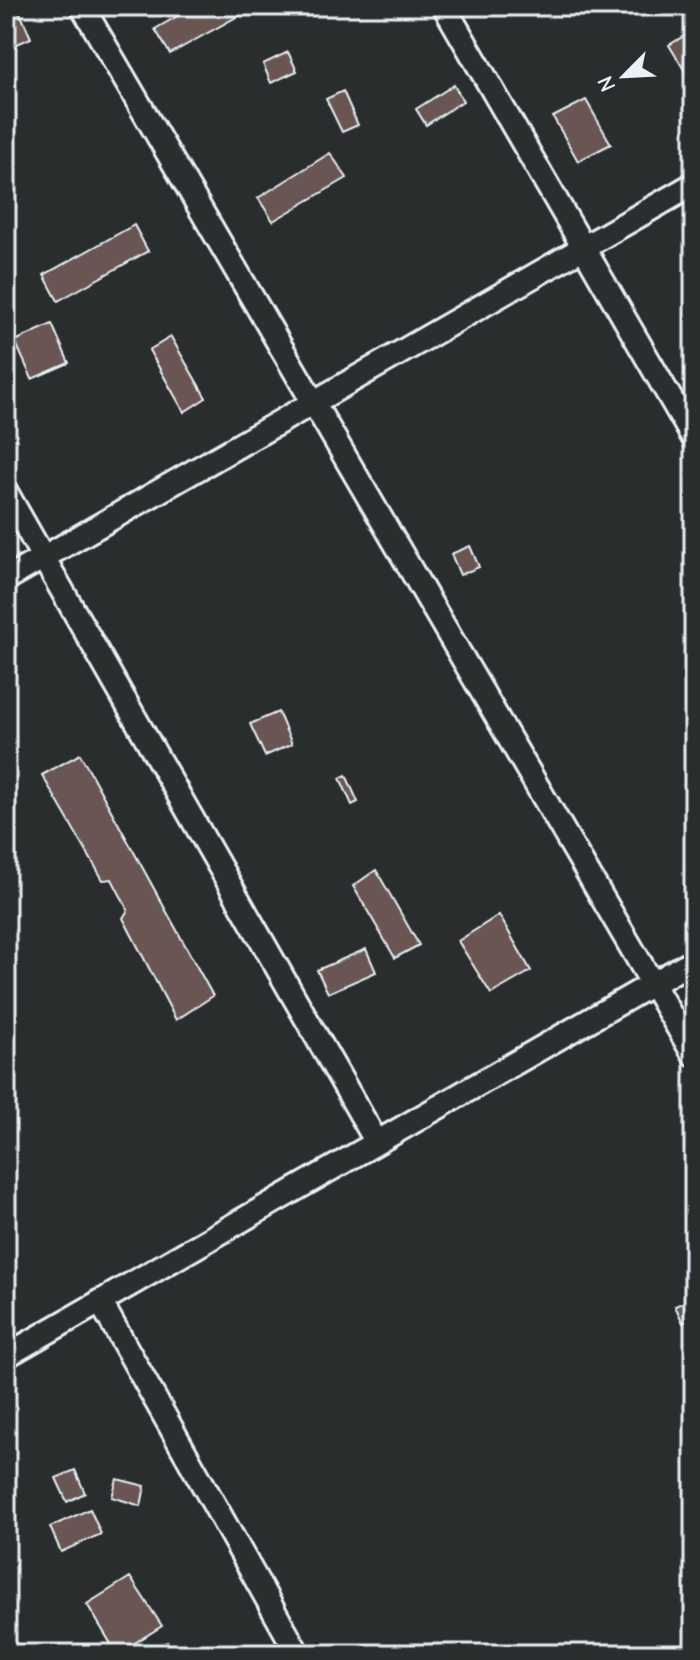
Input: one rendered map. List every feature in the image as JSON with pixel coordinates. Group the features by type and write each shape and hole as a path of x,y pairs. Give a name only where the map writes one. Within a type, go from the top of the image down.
{"street":[{"path":"82,6 694,1055"},
{"path":"444,6 694,439"},
{"path":"6,579 694,184"},
{"path":"6,492 376,1141"},
{"path":"6,1356 694,960"},
{"path":"100,1301 298,1654"}],"building":[{"path":"195,6 256,6 170,54 155,29"},
{"path":"18,8 31,38 6,49 6,14"},
{"path":"694,30 694,86 669,45"},
{"path":"288,52 297,71 271,83 263,64"},
{"path":"454,85 463,101 426,125 416,109"},
{"path":"343,91 358,125 342,132 326,99"},
{"path":"586,100 611,144 578,161 553,117"},
{"path":"330,153 347,178 273,221 258,198"},
{"path":"134,225 148,251 58,301 44,275"},
{"path":"52,324 69,363 32,379 15,341"},
{"path":"171,337 206,398 184,412 149,350"},
{"path":"470,546 479,567 460,575 451,554"},
{"path":"278,712 292,744 265,756 250,724"},
{"path":"80,754 213,996 176,1020 123,918 128,910 112,879 103,880 42,775"},
{"path":"346,775 358,802 352,805 340,778"},
{"path":"376,870 419,945 395,958 353,886"},
{"path":"499,915 531,971 491,994 458,941"},
{"path":"366,949 376,972 328,993 317,970"},
{"path":"694,1298 694,1318 683,1323 675,1306"},
{"path":"75,1470 85,1493 67,1502 56,1478"},
{"path":"117,1479 145,1486 141,1506 112,1497"},
{"path":"90,1509 101,1534 61,1552 50,1527"},
{"path":"130,1577 162,1626 117,1654 87,1604"},
{"path":"167,1642 172,1654 139,1654"}]}
